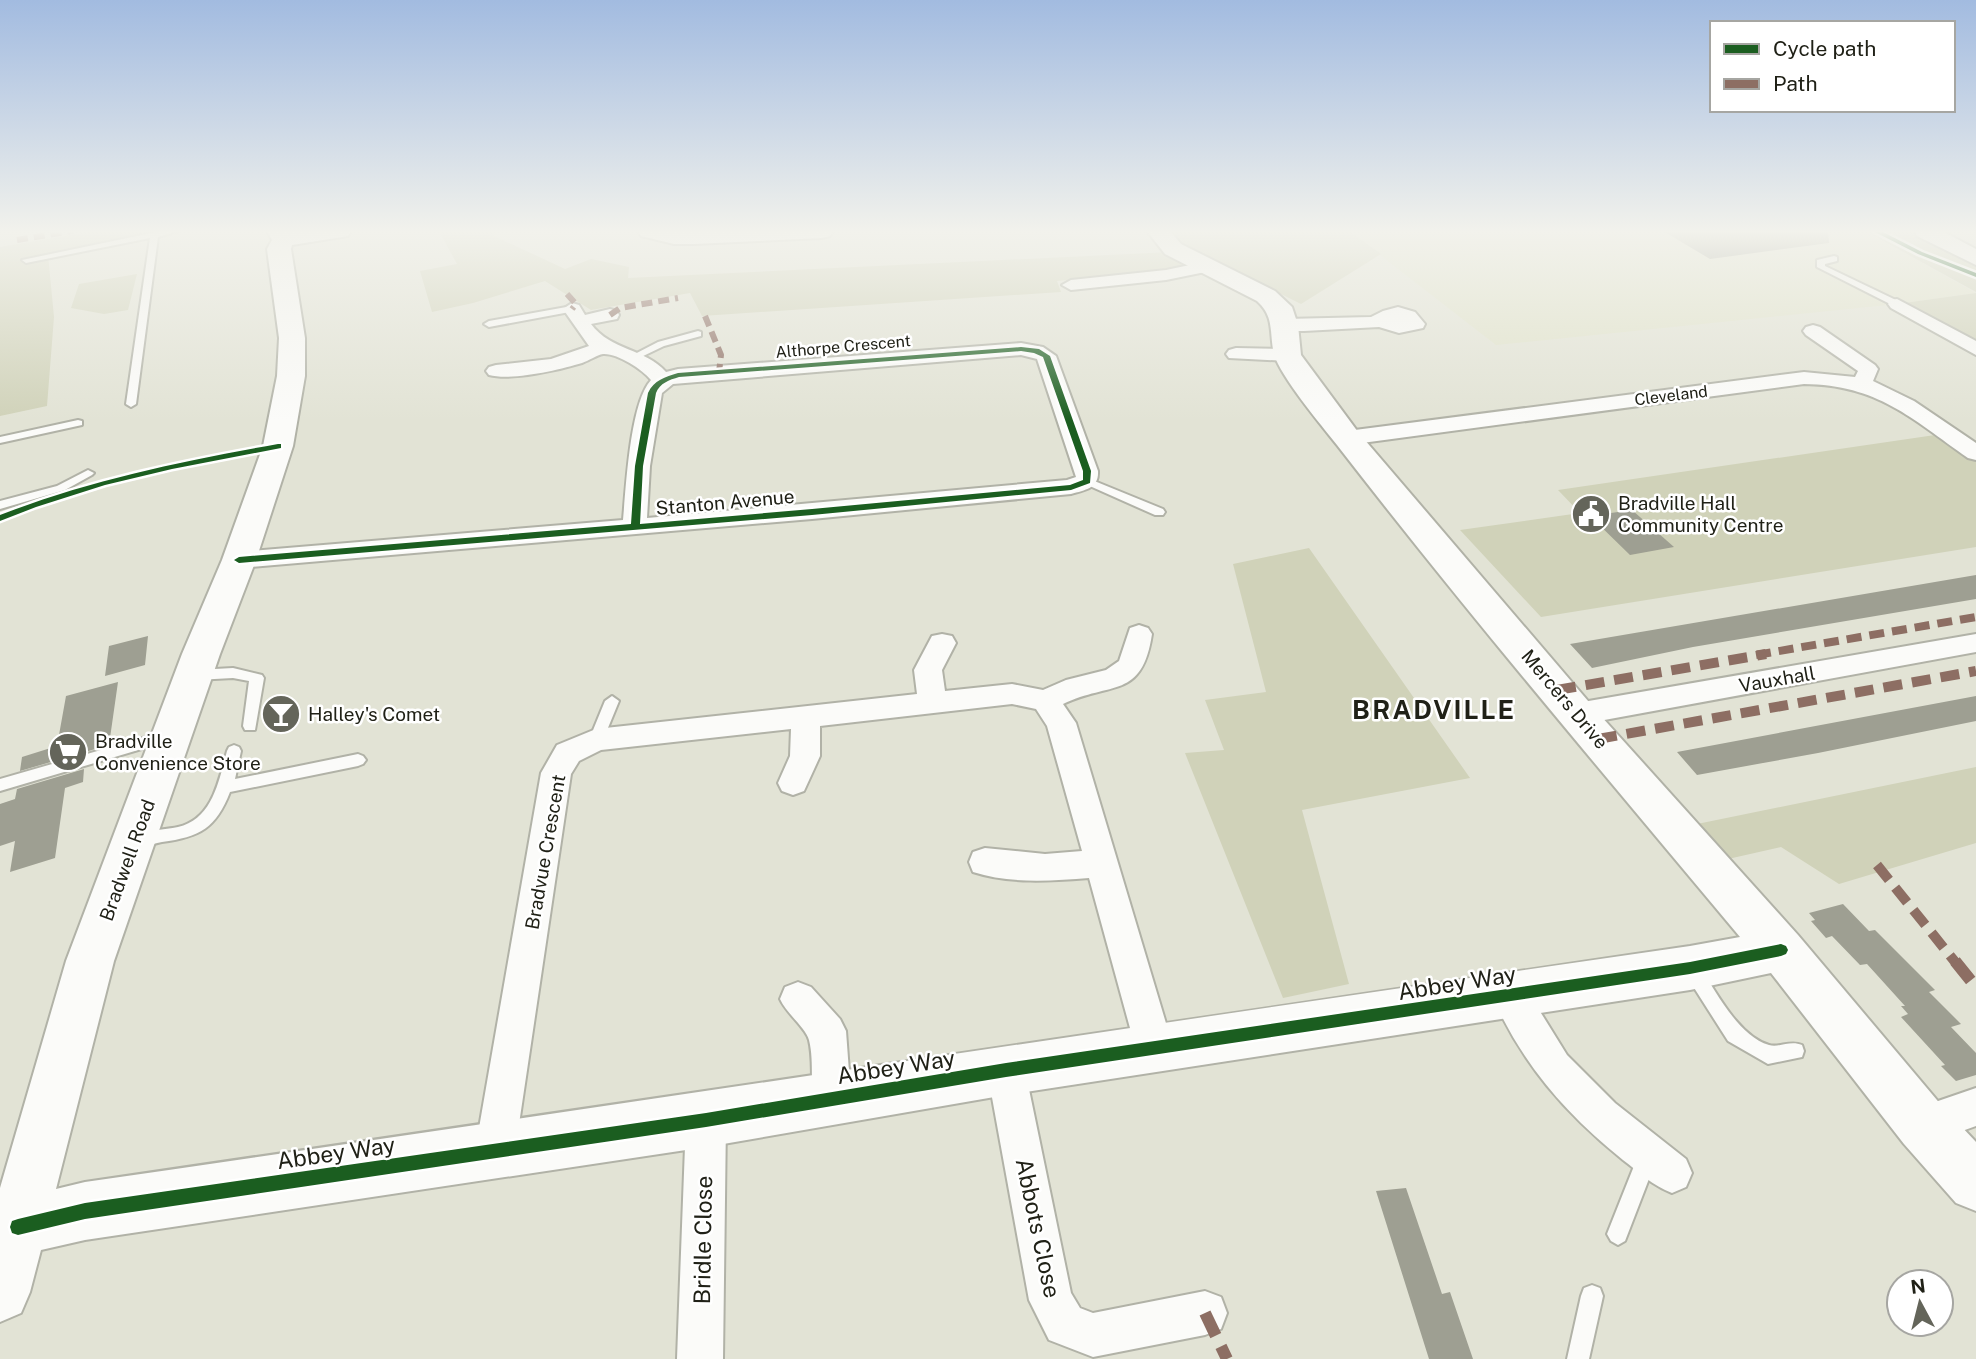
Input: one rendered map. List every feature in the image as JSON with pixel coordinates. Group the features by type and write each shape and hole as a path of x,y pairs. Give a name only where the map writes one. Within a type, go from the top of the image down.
{"street":[{"name":"Bradwell Road","path":"0,1292 90,961 132,841 239,560 278,446 291,376 292,338 286,294"},
{"name":"Mercers Drive","path":"1263,294 1279,307 1298,372 1347,438 1577,715 1781,950 1923,1125 1976,1183"},
{"path":"1897,304 1976,349"},
{"path":"576,315 610,315"},
{"path":"576,315 585,330 603,347 636,356 651,366 662,380 654,386 646,415 635,527"},
{"path":"1236,354 1287,340 1316,326 1379,321"},
{"path":"1814,331 1868,369 1866,377 1859,384"},
{"path":"496,371 572,362 603,347"},
{"name":"Althorpe Crescent","path":"662,380 678,375 930,355 1021,349 1036,351 1046,356 1087,471 1087,481"},
{"name":"Cleveland","path":"1347,438 1804,378 1859,384 1885,395 1976,453"},
{"name":"Stanton Avenue","path":"239,560 1058,489 1087,481"},
{"path":"1139,634 1136,658 1127,671 1113,681 1079,686 1045,701 1061,723 1155,1050"},
{"path":"933,704 928,670 942,643"},
{"name":"Vauxhall","path":"1577,715 1976,643"},
{"name":"Bradvue Crescent","path":"495,1151 556,774 568,753 596,740 1012,694 1045,701"},
{"path":"793,783 804,756 806,717"},
{"path":"985,862 1045,868 1100,863"},
{"name":"Abbey Way","path":"18,1227 85,1211 706,1120 1006,1070 1155,1050 1690,968 1781,950"},
{"name":"Abbey Way","path":"1510,996 1554,1068 1601,1117 1660,1163"},
{"name":"Abbey Way","path":"798,999 827,1031 832,1099"},
{"name":"Abbots Close","path":"1006,1070 1051,1300 1065,1324 1093,1335 1205,1313"},
{"path":"1923,1125 1976,1107"},
{"name":"Bridle Close","path":"700,1359 706,1120"}],"lane":[{"path":"131,404 146,294"},
{"path":"1878,294 1897,304"},
{"path":"489,324 576,315"},
{"path":"636,356 661,344 698,334"},
{"path":"0,440 78,423"},
{"path":"0,505 61,488 88,473"},
{"path":"1087,481 1159,512"},
{"path":"195,676 233,673 257,678 250,726"},
{"path":"596,740 612,701"},
{"path":"0,785 174,734"},
{"path":"132,841 195,828 209,815 225,788 234,751"},
{"path":"225,788 358,760"},
{"path":"1690,968 1735,1035 1768,1055 1795,1051"},
{"path":"1618,1234 1660,1163"},
{"path":"1578,1359 1592,1296"}],"shaded area":[{"path":"0,294 52,294 54,317 47,406 0,416"},
{"path":"76,294 132,294 128,310 104,314 71,308"},
{"path":"427,294 501,294 473,303 432,312"},
{"path":"566,294 682,294 591,310"},
{"path":"691,294 1025,294 702,316"},
{"path":"1282,294 1316,294 1301,304"},
{"path":"1431,294 1966,294 1897,304 1496,345"},
{"path":"1976,294 1976,349 1897,304"},
{"path":"1935,435 1976,462 1976,547 1541,617 1460,530 1580,513 1558,490"},
{"path":"1309,548 1470,778 1302,810 1349,984 1283,998 1185,753 1224,750 1205,700 1266,692 1233,564"},
{"path":"1976,767 1976,843 1839,884 1781,847 1728,859 1697,824"}],"building":[{"path":"1632,510 1674,547 1630,555 1590,516"},
{"path":"1976,575 1976,599 1693,647 1592,668 1570,644"},
{"path":"148,636 145,665 105,676 109,646"},
{"path":"118,682 109,745 20,771 22,757 57,746 66,696"},
{"path":"1976,696 1976,721 1818,753 1697,775 1677,752"},
{"path":"84,769 83,782 65,788 55,858 10,872 15,841 0,846 0,804 15,799 17,789"},
{"path":"1843,904 1869,931 1875,930 1935,990 1929,992 1961,1024 1951,1027 1976,1053 1976,1075 1956,1081 1901,1017 1908,1014 1901,1006 1905,1006 1867,964 1860,965 1832,936 1826,938 1811,921 1815,920 1809,913"},
{"path":"1406,1188 1442,1294 1450,1292 1473,1359 1429,1359 1376,1191"}],"marked path":[{"path":"567,294 576,304 572,309"},
{"path":"610,315 620,308 678,298"},
{"path":"705,316 721,355 719,372"},
{"path":"1557,690 1976,617"},
{"path":"1598,739 1976,671"},
{"path":"1877,865 1976,987"},
{"path":"1205,1313 1227,1359"}],"cycle path":[{"path":"239,560 812,512 1071,487 1087,481 1087,471 1046,356 1036,351 1021,349 678,375 659,383 652,393 639,466 635,527"},
{"path":"0,518 102,483 172,466 278,446"},
{"path":"18,1227 85,1211 706,1120 1006,1070 1690,968 1781,950"}],"place":[{"name":"Bradville Hall Community Centre","path":"1591,514"},
{"name":"Halley's Comet","path":"281,714"},
{"name":"Bradville Convenience Store","path":"68,752"}],"district":[{"name":"BRADVILLE","path":"1434,710"}]}
